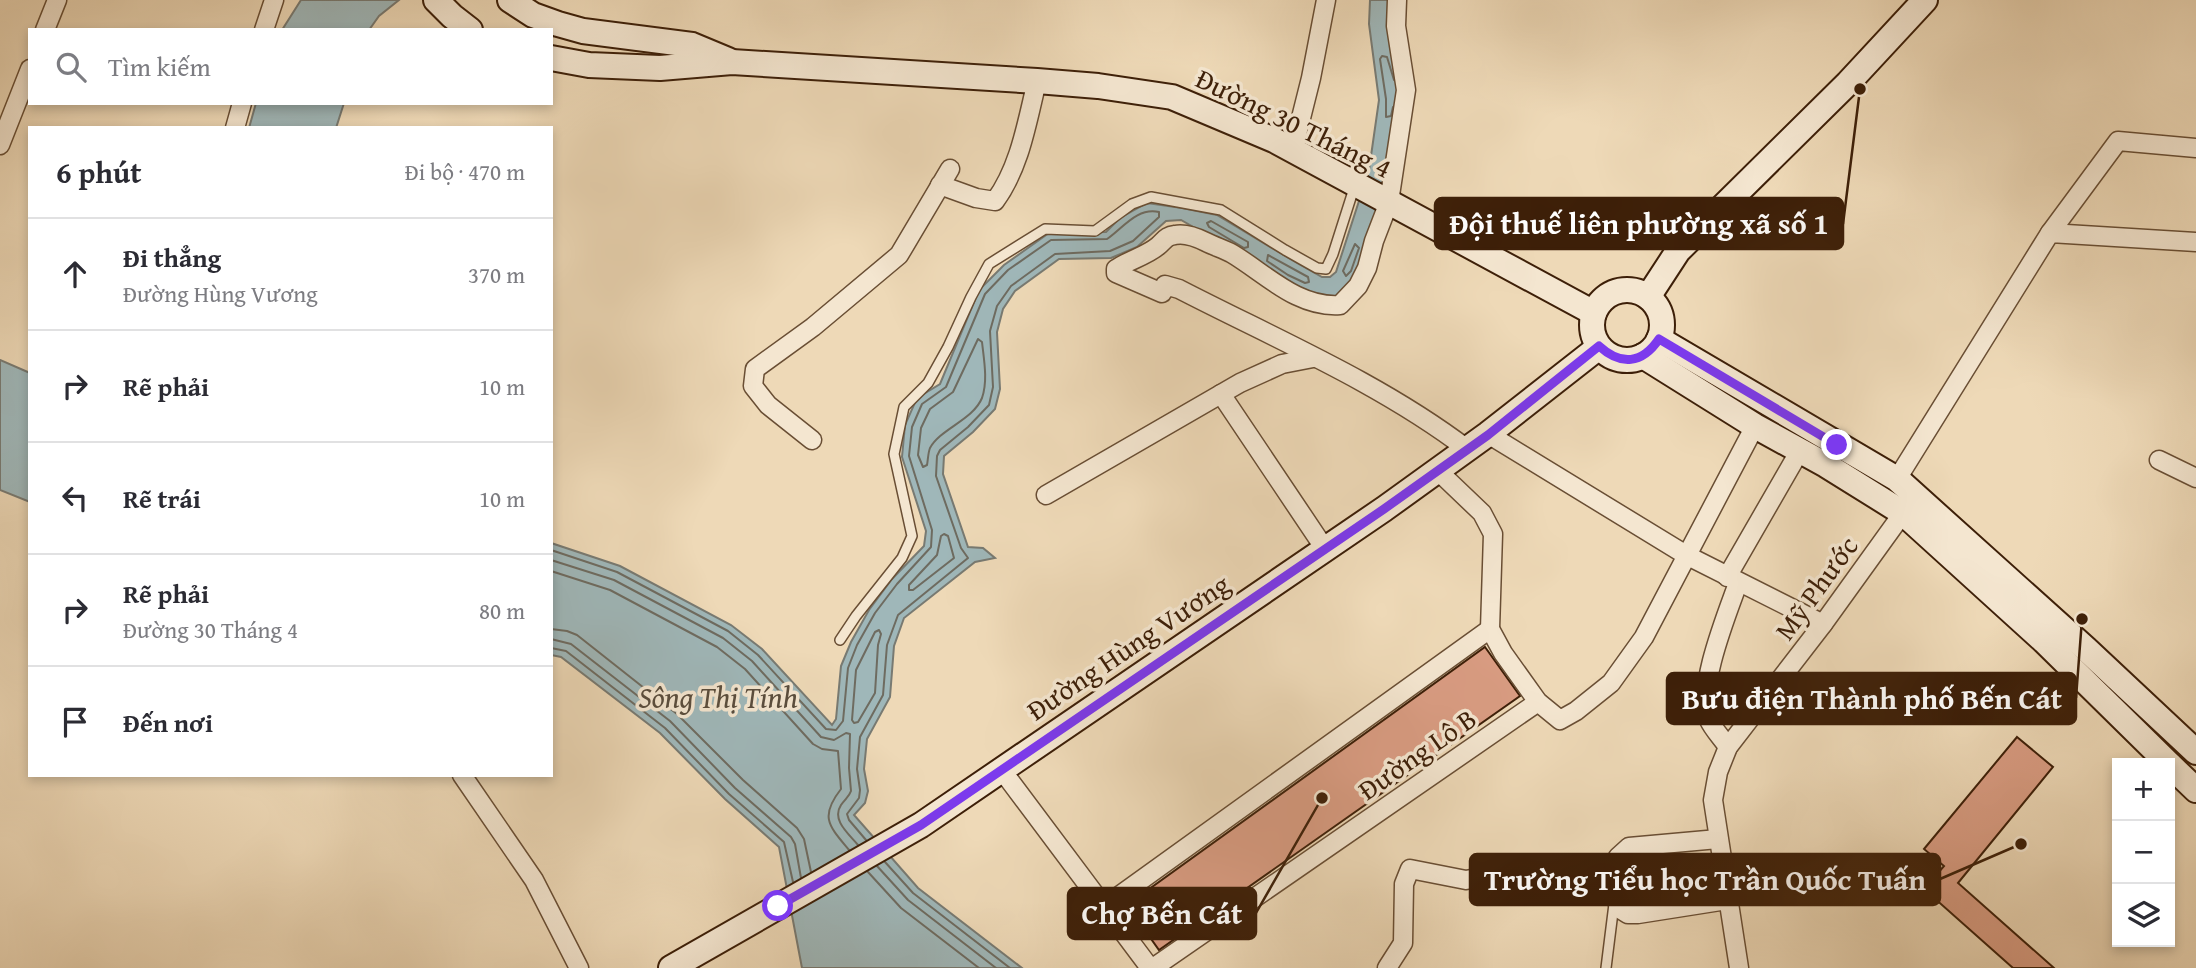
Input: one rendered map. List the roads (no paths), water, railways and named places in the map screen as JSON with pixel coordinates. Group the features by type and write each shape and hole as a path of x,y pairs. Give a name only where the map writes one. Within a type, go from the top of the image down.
{"main road":[{"name":"Đường 30 Tháng 4","path":"510,0 533,15 583,31 692,44 732,62"},
{"path":"1648,297 1678,251 1848,83 1925,0"},
{"path":"440,4 468,28"},
{"name":"Đường 30 Tháng 4","path":"553,58 589,65 660,68 732,62 1037,81 1098,86 1172,97 1293,150 1594,313"},
{"path":"1628,290 1648,297 1661,316 1662,328 1651,348 1631,360 1608,354 1593,336 1591,324 1599,303 1617,291 1628,290"},
{"name":"Đường Hùng Vương","path":"671,968 921,825 1488,435 1599,346"},
{"path":"1651,348 1696,375 1897,479 2052,633 2164,758"},
{"path":"1696,375 1755,426 1903,513 2196,752"},
{"path":"1897,479 1903,513"},
{"path":"2175,770 2196,790"}],"street":[{"path":"46,28 57,0"},
{"path":"265,28 274,0"},
{"path":"1293,150 1311,78 1326,0"},
{"path":"1397,0 1397,38 1406,90 1388,201 1367,268 1358,286 1340,305 1327,306 1307,301 1230,253 1200,239 1178,234 1166,237 1159,246 1116,269 1116,273 1162,293 1166,285 1179,289 1428,419 1467,449"},
{"path":"0,145 28,74"},
{"path":"940,185 976,198 995,201 1004,189 1021,147 1037,81"},
{"path":"236,126 241,105"},
{"path":"1897,479 2050,233 2118,141 2196,148"},
{"path":"812,440 768,405 753,386 755,369 813,327 899,255 950,169"},
{"path":"2050,233 2196,242"},
{"path":"1046,495 1221,394 1282,364 1313,358"},
{"path":"1221,394 1325,549"},
{"path":"1437,470 1482,513 1493,534 1490,629 1503,653 1538,702 1560,720 1576,711 1611,683 1644,637 1755,426"},
{"path":"1488,435 1686,555 1823,624"},
{"path":"1728,747 1709,719 1706,692 1733,580 1799,452"},
{"path":"2159,460 2196,478"},
{"name":"Mỹ Phước","path":"1739,968 1713,800 1718,772 1728,747 1823,624 1903,513"},
{"path":"1105,906 1490,629"},
{"name":"Đường Lô B","path":"1152,968 1538,702"},
{"path":"1001,769 1152,968"},
{"path":"463,777 534,880 579,968"},
{"path":"1613,891 1618,857 1629,847 1718,839"},
{"path":"1387,968 1403,943 1404,884 1410,869 1466,880 1497,874 1542,879 1600,879 1613,891 1624,913 1638,915 1727,900"}],"lane":[{"path":"840,640 901,558 912,536 894,454 904,407 928,383 989,264 1045,229 1094,231 1132,204 1151,197 1221,210 1285,250 1317,268 1325,269 1358,185"},
{"path":"1606,968 1613,891"}],"water":[{"path":"301,0 399,0 379,16 370,28 283,28"},
{"name":"Sông Thị Tính","path":"1370,0 1393,0 1401,79 1391,169 1358,274 1338,296 1323,298 1307,292 1181,220 1166,221 1137,247 1111,258 1059,259 1015,291 1003,309 997,332 1000,389 995,409 944,456 943,474 968,547 983,548 995,558 975,562 904,618 894,646 890,697 867,739 864,769 868,791 865,803 854,815 918,888 1022,968 802,968 779,847 725,799 660,733 561,657 553,655 553,544 620,566 731,625 762,649 832,725 836,719 841,666 851,642 869,610 892,579 924,546 926,531 902,457 905,425 917,398 940,384 979,290 1004,265 1049,233 1106,232 1120,218 1147,203 1217,215 1322,277 1330,277 1336,272 1369,170 1379,100 1369,24"},
{"path":"255,105 343,105 337,126 250,126"},
{"path":"0,360 28,372 28,501 0,490"}],"place":[{"name":"Đội thuế liên phường xã số 1","path":"1860,89"},
{"name":"Bưu điện Thành phố Bến Cát","path":"2082,619"},
{"name":"Chợ Bến Cát","path":"1322,798"},
{"name":"Trường Tiểu học Trần Quốc Tuấn","path":"2021,844"}]}
